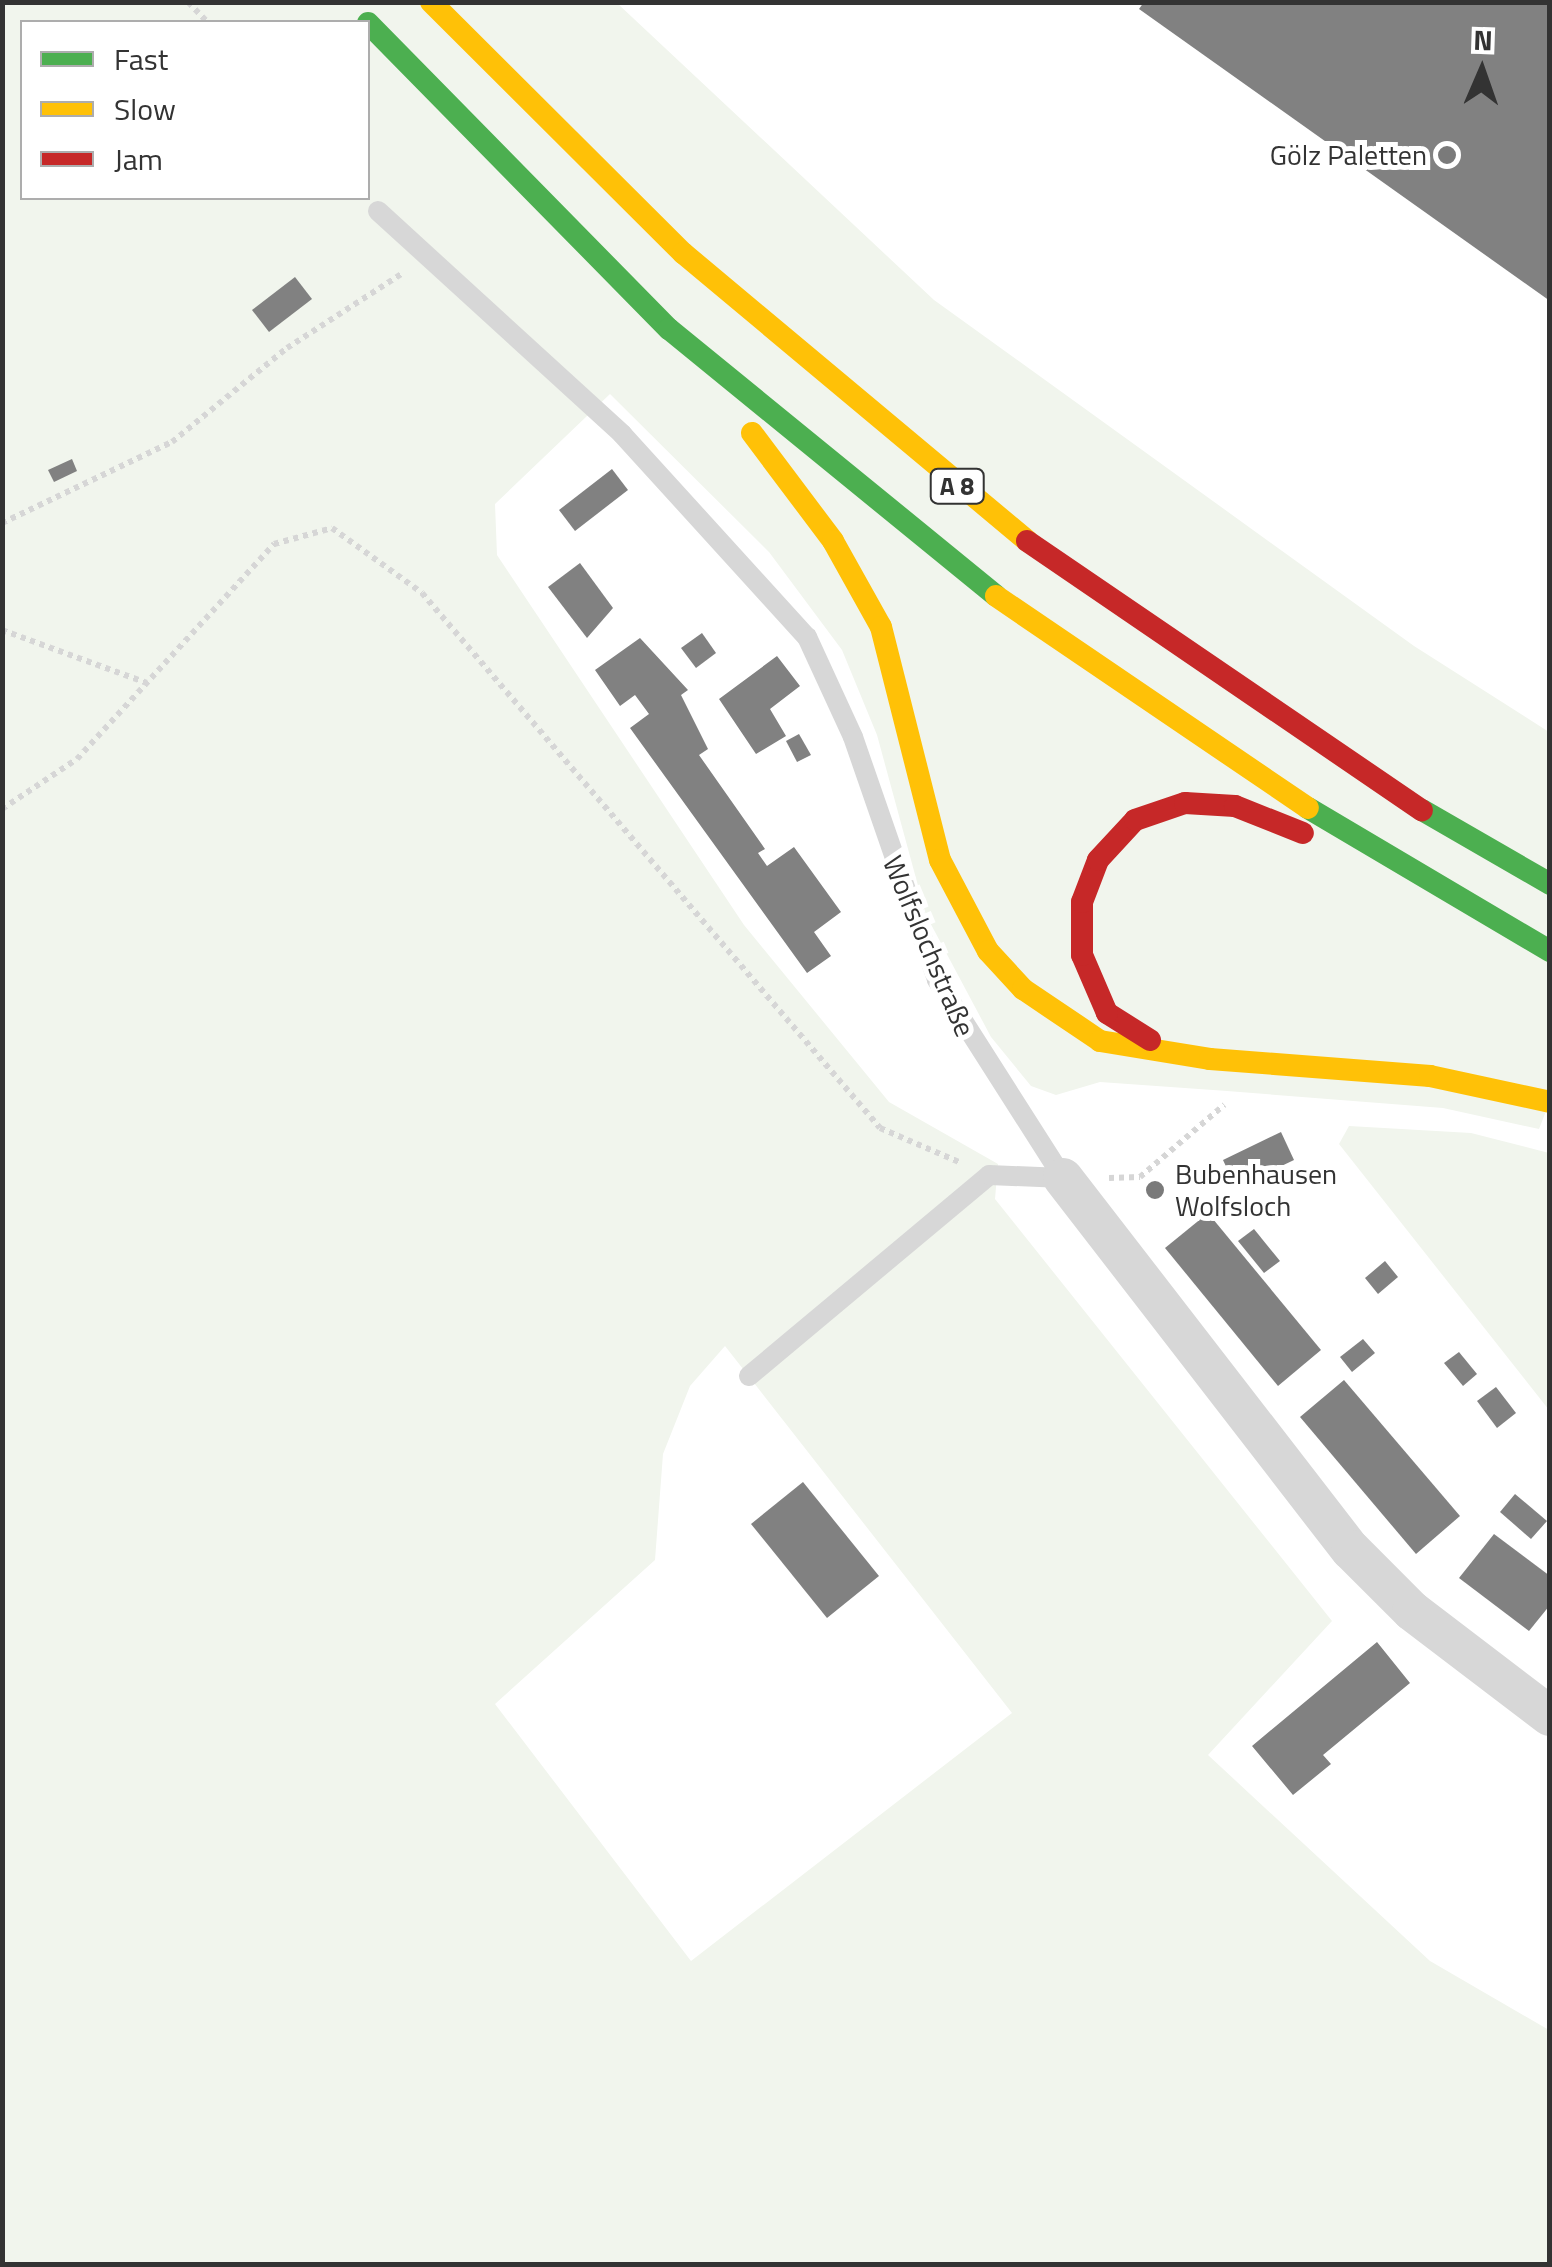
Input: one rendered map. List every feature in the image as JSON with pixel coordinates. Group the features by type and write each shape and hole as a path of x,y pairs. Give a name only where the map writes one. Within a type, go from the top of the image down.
{"main road":[{"name":"A 8","path":"432,2 684,253 1080,585 1373,782 1550,884"},
{"name":"A 8","path":"370,26 669,328 1044,636 1417,879 1550,951"},
{"path":"669,328 787,477 881,627 940,860 988,950 1023,989 1100,1040 1210,1059 1430,1076 1549,1102"},
{"path":"1210,1059 1135,1035 1090,984 1082,902 1098,860 1134,820 1184,803 1235,806 1417,879"}],"street":[{"name":"Wolfslochstraße","path":"1063,1178 1351,1550 1412,1611 1550,1716"}],"lane":[{"name":"Wolfslochstraße","path":"378,211 622,434 807,637 853,737 938,980 1063,1178"},
{"path":"749,1376 988,1175 1063,1178"}],"path":[{"path":"188,2 206,20"},
{"path":"2,523 172,442 287,348 425,258"},
{"path":"2,808 77,759 274,544 332,528 422,592 880,1128 988,1175"},
{"path":"2,630 147,684"},
{"path":"1063,1178 1140,1178 1223,1105 1241,1106"}],"shaded area":[{"path":"3,3 617,3 934,300 1414,646 1549,732 1550,1101 1539,1129 1443,1108 1100,1082 1056,1095 1031,1086 991,1037 926,915 877,735 842,650 769,552 610,394 495,504 497,555 744,925 889,1102 998,1164 995,1199 1332,1621 1208,1755 1430,1961 1549,2030 1549,2264 3,2264","holes":["725,1346 1012,1713 691,1961 495,1704 655,1560 663,1454 690,1386"]},
{"path":"1349,1126 1471,1133 1549,1153 1549,1410 1339,1144"}],"building":[{"name":"Gölz Paletten","path":"1144,2 1550,2 1550,301 1139,9"},
{"path":"295,277 312,299 269,332 252,310"},
{"path":"72,459 77,471 54,482 48,470"},
{"path":"612,469 628,490 575,531 559,510"},
{"path":"580,563 613,608 587,638 548,587"},
{"path":"702,633 716,653 696,668 681,648"},
{"path":"640,638 688,690 681,695 708,749 699,755 765,849 758,853 767,866 794,847 841,912 814,932 831,956 807,973 630,728 649,714 635,695 620,706 595,670"},
{"path":"777,656 800,686 770,709 786,736 756,754 719,699"},
{"path":"799,734 811,755 797,762 786,741"},
{"path":"1281,1132 1294,1160 1236,1188 1223,1160"},
{"path":"1208,1213 1321,1350 1278,1386 1165,1248"},
{"path":"1254,1229 1280,1261 1264,1273 1238,1241"},
{"path":"1385,1261 1398,1277 1378,1294 1365,1278"},
{"path":"1363,1339 1375,1353 1352,1372 1340,1357"},
{"path":"1459,1352 1477,1374 1463,1386 1444,1363"},
{"path":"1344,1380 1460,1516 1416,1554 1300,1417"},
{"path":"1496,1387 1516,1413 1497,1428 1477,1401"},
{"path":"803,1482 879,1576 827,1618 751,1524"},
{"path":"1515,1494 1547,1521 1531,1539 1500,1512"},
{"path":"1494,1534 1550,1576 1550,1605 1529,1631 1459,1578"},
{"path":"1377,1642 1410,1683 1323,1755 1331,1764 1293,1795 1252,1746"}],"traffic: fast":[{"path":"370,25 669,329 996,596"},
{"path":"1308,808 1550,951"},
{"path":"1422,810 1550,884"}],"traffic: slow":[{"path":"431,2 683,253 1027,541"},
{"path":"752,433 833,541 881,627 940,860 988,951 1023,989 1100,1041 1210,1059"},
{"path":"996,596 1308,808"},
{"path":"1210,1059 1430,1076 1550,1102"}],"traffic: jam":[{"path":"1027,541 1422,810"},
{"path":"1150,1040 1107,1013 1082,955 1082,902 1098,860 1135,820 1185,803 1235,806 1303,833"}],"place":[{"name":"Gölz Paletten","path":"1447,155"},
{"name":"Bubenhausen Wolfsloch","path":"1155,1190"}]}
